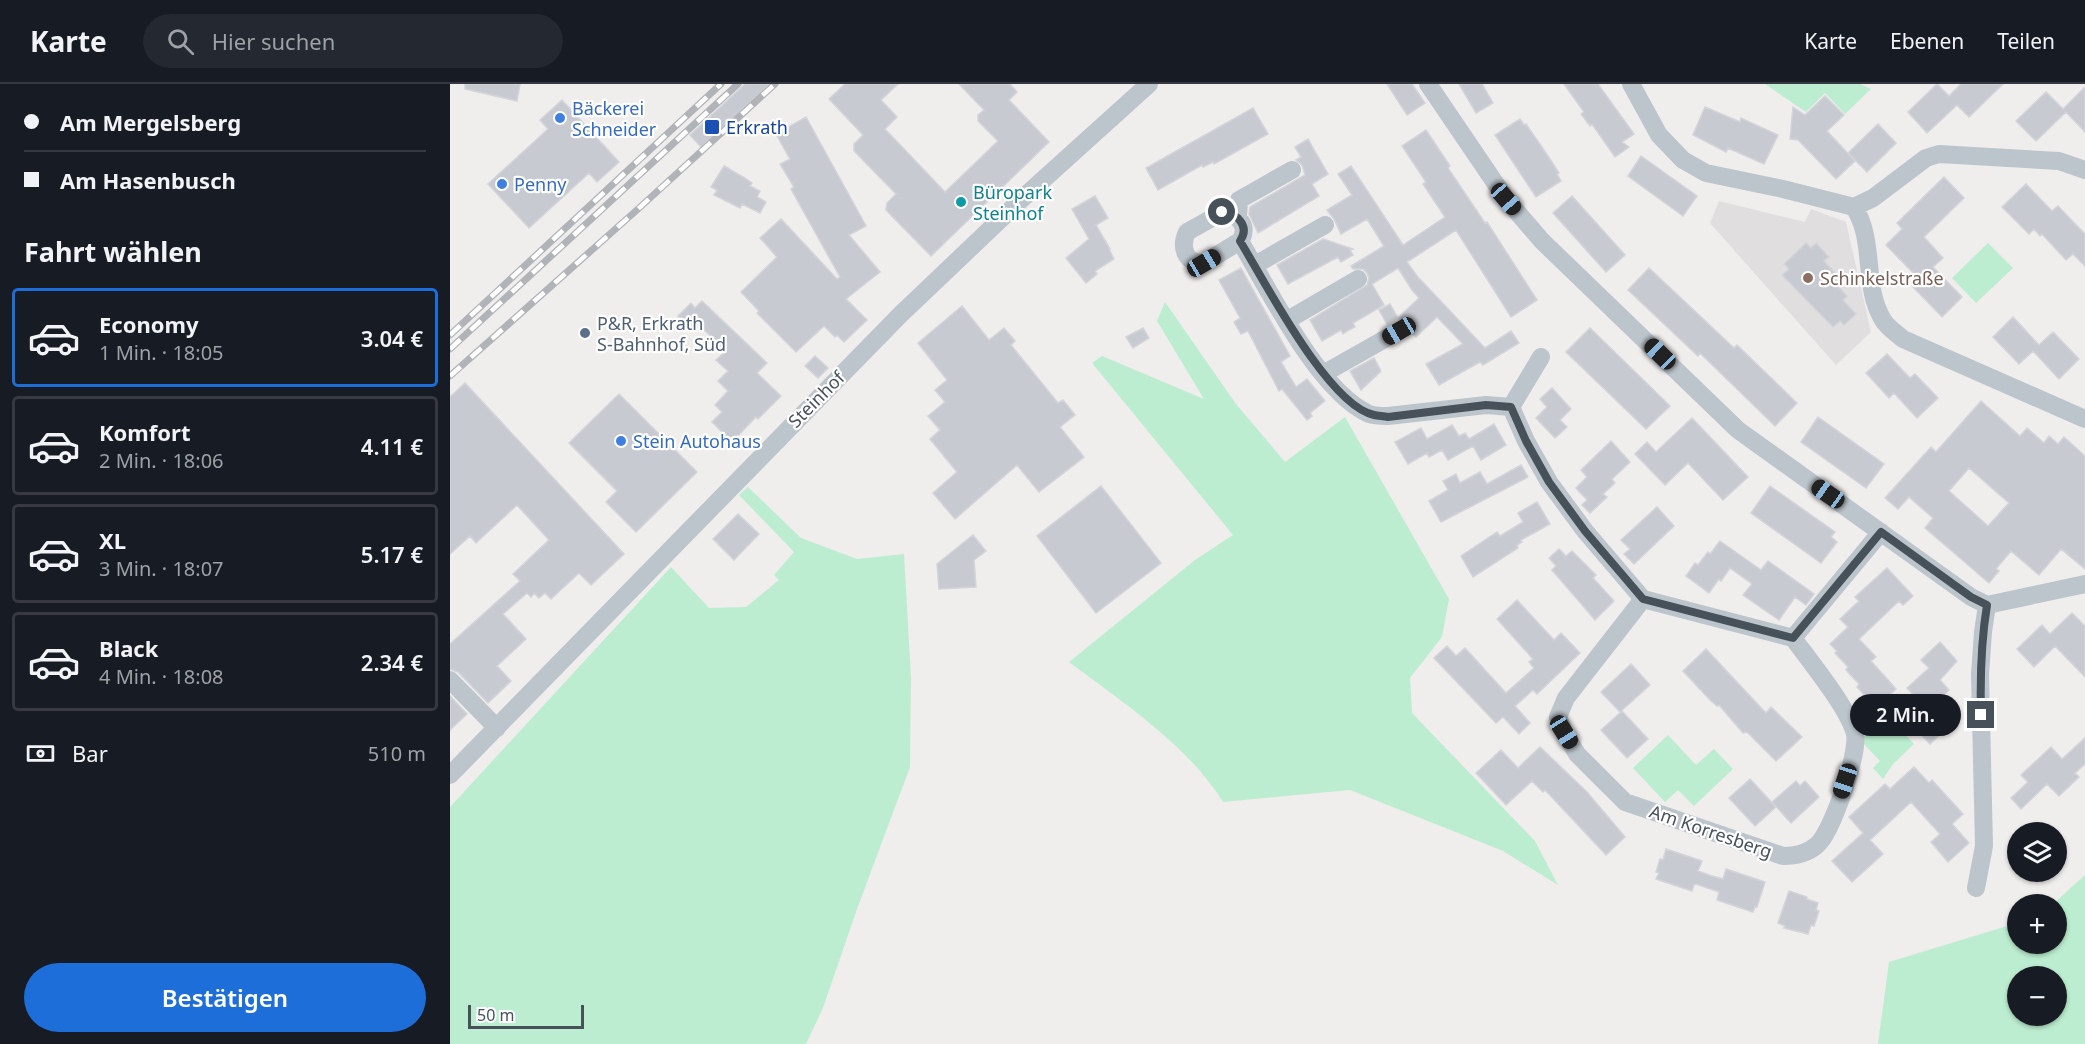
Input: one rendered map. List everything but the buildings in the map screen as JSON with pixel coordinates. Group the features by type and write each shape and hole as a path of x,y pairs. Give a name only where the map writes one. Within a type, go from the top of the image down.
{"street":[{"name":"Steinhof","path":"450,775 900,315 1025,196 1149,84"},
{"path":"1428,84 1506,199 1542,240 1738,430 1971,597 1987,605 2085,584"},
{"path":"1631,84 1659,135 1683,160 1706,173 1854,207 1873,198 1926,158 1939,154 2059,161 2085,170"},
{"path":"1238,217 1222,212 1187,231 1183,246 1186,255 1191,261 1204,263 1240,241 1245,230 1238,217 1239,200 1292,170"},
{"path":"1854,207 1864,225 1875,302 1883,321 1893,331 1913,343 2085,419"},
{"path":"1255,265 1325,225"},
{"path":"1240,241 1286,321 1323,374 1348,401 1372,415 1388,417 1486,405 1511,407"},
{"path":"1286,321 1358,279"},
{"path":"1323,374 1399,331"},
{"path":"1511,407 1541,357"},
{"path":"1511,407 1526,441 1549,482 1585,531 1643,599 1793,638 1881,532"},
{"name":"Am Korresberg","path":"1643,599 1566,698 1558,717 1564,732 1577,754 1625,802 1783,856 1794,856 1815,847 1831,826 1853,759 1855,736 1849,718 1793,638"},
{"path":"1976,888 1984,846 1980,674 1987,605"},
{"path":"450,680 496,728"}],"shaded area":[{"name":"Schinkelstraße","path":"1719,201 1805,222 1811,209 1846,222 1871,332 1836,365 1710,223"}],"green space":[{"path":"1765,84 1860,84 1871,89 1845,114 1825,93 1806,112"},
{"path":"1988,243 2013,268 1976,303 1952,278"},
{"path":"1165,302 1236,404 1285,462 1345,417 1449,599 1442,637 1410,678 1412,713 1535,841 1558,885 1503,851 1350,790 1223,802 1209,781 1173,743 1069,662 1195,560 1233,535 1092,363 1102,356 1204,399 1157,321"},
{"path":"748,487 801,538 857,559 904,554 911,678 910,767 823,1008 806,1044 450,1044 450,807 671,567 709,608 746,607 779,580 774,575 794,552 739,495"},
{"path":"1887,715 1914,744 1893,764 1883,779 1873,768 1880,761 1860,740"},
{"path":"1668,735 1696,765 1714,749 1733,769 1694,806 1678,790 1665,802 1633,768"},
{"path":"2085,875 2085,1044 1878,1044 1889,962 2007,926 2007,954 2067,954 2067,894 2064,894"}],"railway":[{"path":"450,335 721,84"},
{"path":"450,349 738,84"},
{"path":"450,376 775,84"}],"place":[{"name":"Bäckerei Schneider","path":"560,118"},
{"name":"Erkrath","path":"712,127"},
{"name":"Penny","path":"502,184"},
{"name":"Büropark Steinhof","path":"961,202"},
{"name":"Schinkelstraße","path":"1808,278"},
{"name":"P&R, Erkrath S-Bahnhof, Süd","path":"585,333"},
{"name":"Stein Autohaus","path":"621,441"}],"route":[{"path":"1222,212 1237,217 1242,223 1245,230 1240,241 1286,321 1323,374 1348,401 1372,415 1388,417 1486,405 1511,407 1526,441 1549,482 1585,531 1643,599 1793,638 1881,532 1971,597 1987,605 1980,674 1981,715"}]}
